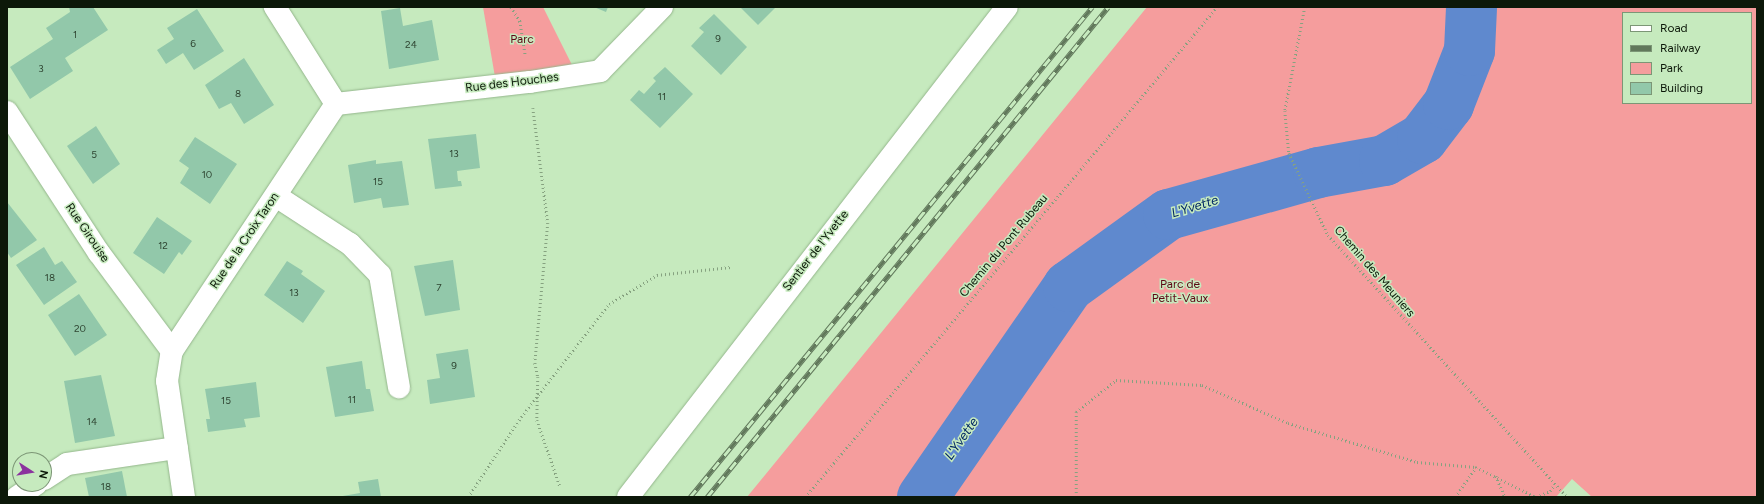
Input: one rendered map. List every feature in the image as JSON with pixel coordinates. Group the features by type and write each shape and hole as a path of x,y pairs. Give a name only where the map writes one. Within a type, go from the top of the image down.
{"street":[{"path":"275,7 336,104"},
{"name":"Rue des Houches","path":"336,104 530,82 600,71 662,7"},
{"name":"Sentier de l'Yvette","path":"628,497 1006,7"},
{"name":"Rue de la Croix Taron","path":"184,497 167,381 172,351 336,104"},
{"name":"Rue Girouise","path":"7,112 99,253 172,351"},
{"path":"276,196 350,244 380,275 399,387"},
{"path":"52,474 67,464 177,448"}],"path":[{"path":"510,7 520,21 530,82 548,223 535,362 537,420 560,486"},
{"name":"Chemin du Pont Rubeau","path":"805,497 1216,7"},
{"name":"Chemin des Meuniers","path":"1305,7 1285,111 1289,153 1328,235 1554,485 1567,497"},
{"path":"468,497 537,396 609,304 657,276 731,267"},
{"path":"1076,497 1076,412 1116,380 1202,385 1288,423 1417,462 1476,467 1536,497 1550,491 1554,485"},
{"path":"1455,497 1476,467"},
{"path":"1496,476 1505,497"}],"green space":[{"name":"Parc","path":"483,7 543,7 572,65 495,77"},
{"name":"Parc de Petit-Vaux","path":"1147,7 1757,7 1757,497 1592,497 1572,479 1556,497 747,497"}],"building":[{"path":"69,7 93,7 108,30 65,58 73,71 30,99 10,67 53,39 46,28 70,12"},
{"path":"594,7 608,7 606,12"},
{"path":"740,7 776,7 758,25"},
{"path":"400,8 403,26 432,20 439,60 389,69 381,11"},
{"path":"197,9 224,51 194,70 183,53 166,64 157,50 174,39 167,28"},
{"path":"714,14 747,47 721,75 691,46 704,32 699,28"},
{"path":"244,58 274,105 244,124 231,103 219,109 205,85"},
{"path":"665,67 693,94 660,128 630,100 639,90 644,94 656,81 653,78"},
{"path":"96,126 120,164 93,184 67,146"},
{"path":"476,134 480,168 457,171 458,181 461,181 462,186 435,189 428,139"},
{"path":"195,137 237,164 210,204 180,183 189,168 179,161"},
{"path":"376,160 376,164 402,161 409,205 383,208 381,198 354,203 348,165"},
{"path":"7,202 37,240 11,258 7,252"},
{"path":"157,217 192,241 182,255 179,252 164,274 133,253"},
{"path":"44,247 55,265 62,261 77,282 44,305 16,265"},
{"path":"453,260 460,310 425,316 414,266"},
{"path":"287,261 303,271 301,274 325,291 303,323 264,295"},
{"path":"79,294 107,335 75,356 48,315"},
{"path":"468,349 475,397 430,404 427,380 440,378 436,354"},
{"path":"362,361 366,389 370,389 374,411 335,417 326,367"},
{"path":"101,375 115,436 75,443 64,381"},
{"path":"256,382 260,417 244,419 246,427 208,432 206,419 210,419 205,389"},
{"path":"122,471 127,497 89,497 85,478"},
{"path":"378,479 381,497 337,497 360,493 358,482"}],"waterway":[{"name":"L'Yvette","path":"922,497 1068,286 1168,214 1318,172 1384,160 1422,138 1448,104 1469,50 1471,7"}],"railway":[{"path":"690,497 1092,7"},
{"path":"707,497 1108,7"}]}
